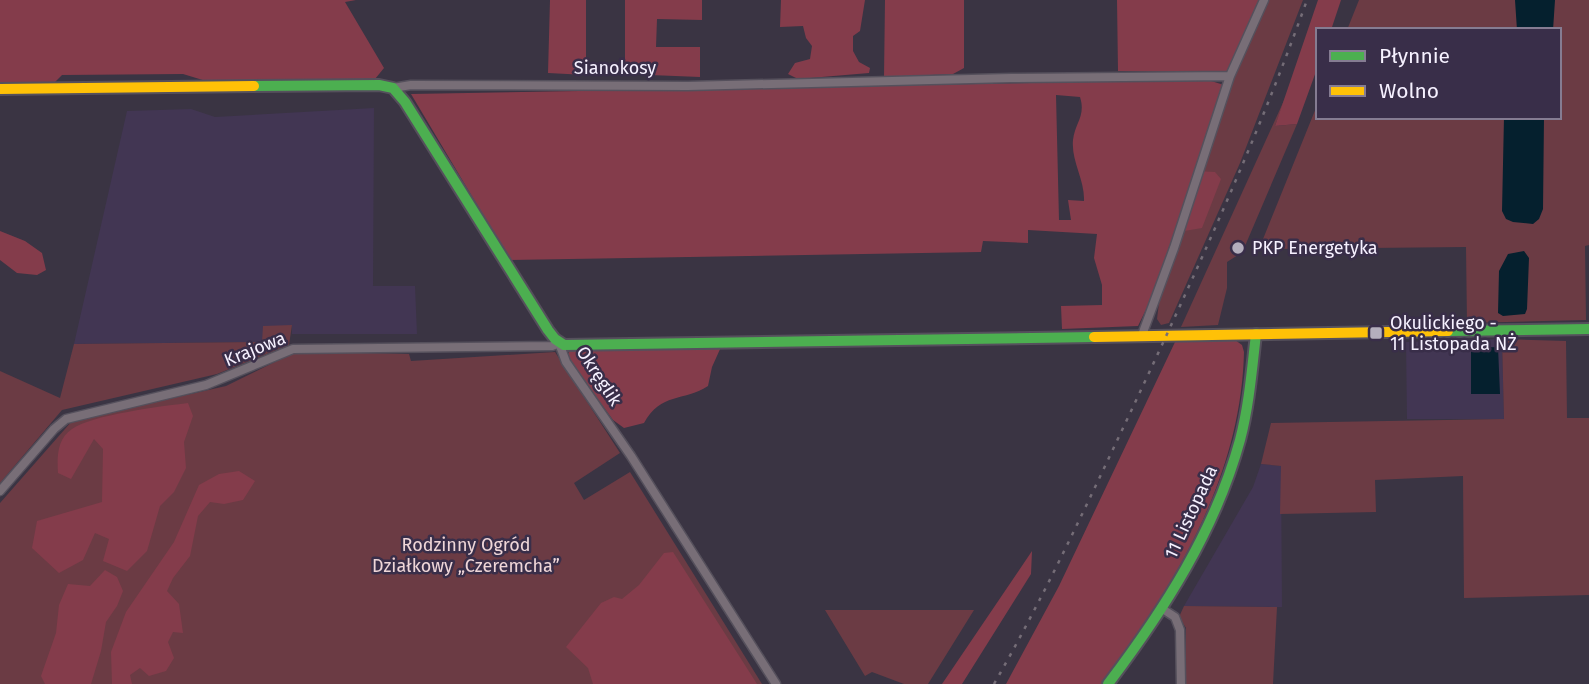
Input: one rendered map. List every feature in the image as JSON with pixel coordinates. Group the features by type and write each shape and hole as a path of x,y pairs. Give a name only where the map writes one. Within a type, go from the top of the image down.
{"street":[{"path":"1142,335 1174,248 1230,76 1264,0"},
{"name":"Sianokosy","path":"0,89 379,85 393,88 411,85 688,86 1230,76"},
{"name":"Okręglik","path":"393,88 405,102 548,330 559,343 566,362 631,456 776,684"},
{"path":"559,343 874,341 1589,329"},
{"name":"11 Listopada","path":"1108,684 1161,608 1198,544 1229,475 1246,415 1256,334"},
{"name":"Krajowa","path":"0,491 66,419 206,385 293,349 552,346 559,343"},
{"path":"1161,608 1178,621 1181,637 1181,684"}],"shaded area":[{"path":"0,0 356,0 345,2 384,68 375,79 206,81 183,74 62,75 55,82 0,82"},
{"path":"550,0 586,0 586,75 548,73"},
{"path":"625,0 702,0 702,20 657,19 656,47 700,47 700,77 625,74"},
{"path":"781,0 865,0 860,31 853,36 853,51 859,62 870,68 869,73 798,79 788,74 795,63 810,59 812,46 806,38 803,26 780,27"},
{"path":"885,0 964,0 964,68 953,74 884,77"},
{"path":"1117,0 1261,0 1232,72 1118,71"},
{"path":"1318,0 1341,0 1332,28 1316,28 1316,72 1297,124 1275,126"},
{"path":"1208,80 1227,86 1194,171 1215,172 1221,179 1202,228 1184,231 1179,245 1169,247 1154,293 1138,326 1062,329 1061,306 1102,305 1102,285 1094,258 1097,234 1028,230 1028,243 983,241 981,252 510,260 411,94","holes":["1056,95 1080,97 1082,109 1074,134 1073,148 1084,201 1068,200 1071,220 1059,220"]},
{"path":"374,108 373,286 415,286 417,334 292,334 292,325 263,342 74,344 127,111 191,109 215,117"},
{"path":"0,231 25,241 42,253 46,270 37,275 17,273 0,260"},
{"path":"1502,339 1504,419 1407,419 1406,342"},
{"path":"1176,340 1235,340 1242,345 1244,352 1240,398 1231,443 1217,487 1199,528 1154,608 1102,684 1006,684 1059,586"},
{"path":"721,347 712,367 708,386 665,402 651,413 644,423 624,428 613,420 567,357 570,349"},
{"path":"188,403 193,416 184,442 186,468 174,492 160,506 147,551 127,571 103,561 109,539 95,533 83,560 59,573 32,548 37,521 102,502 103,449 94,439 71,479 58,473 58,455 63,438 72,429 95,419"},
{"path":"1261,464 1281,466 1282,607 1184,606 1253,487"},
{"path":"239,471 255,481 243,500 224,504 210,502 198,516 190,556 173,578 167,591 179,604 183,633 173,632 168,642 174,658 166,671 149,676 140,668 130,675 132,684 112,684 111,652 126,612 174,542 199,485 219,474"},
{"path":"1032,551 1031,574 962,684 942,684"},
{"path":"673,552 757,684 593,684 588,668 566,647 601,603 614,597 622,599 639,585 664,553"},
{"path":"105,570 117,577 123,591 106,622 91,684 45,684 41,676 56,633 59,605 68,584 90,586"}],"green space":[{"path":"1261,0 1303,0 1240,163 1169,323 1161,325 1157,319 1159,303 1173,262 1194,171"},
{"path":"1359,0 1589,0 1589,245 1585,246 1586,320 1467,323 1466,247 1259,249 1316,108 1316,119 1561,119 1561,28 1348,28"},
{"path":"1286,96 1275,126 1297,124 1245,246 1236,241 1232,249 1238,255 1227,262 1227,288 1218,325 1181,327"},
{"path":"292,325 289,345 217,374 62,410 0,483 0,371 60,398 74,344 262,342 263,326"},
{"path":"1502,339 1566,341 1567,418 1589,418 1589,595 1464,598 1463,476 1375,480 1376,512 1280,514 1281,466 1261,464 1271,423 1504,419"},
{"name":"Rodzinny Ogród Działkowy „Czeremcha”","path":"555,352 620,453 574,483 584,500 630,472 762,684 0,684 0,503 72,421 226,386 291,354 409,354 411,361"},
{"path":"1184,606 1277,607 1273,684 1185,684 1186,628 1179,617"},
{"path":"825,610 974,610 928,684 904,684 872,672 865,676"}],"water":[{"path":"1515,0 1555,0 1553,28 1517,28"},
{"path":"1504,119 1544,119 1543,209 1539,219 1533,224 1513,222 1506,219 1502,211"},
{"path":"1524,251 1529,258 1527,309 1525,314 1503,316 1498,313 1499,271 1508,254"},
{"path":"1498,347 1500,394 1471,394 1471,350"}],"railway":[{"path":"994,684 1066,548 1179,308 1246,156 1307,0"}],"traffic: fast":[{"path":"254,86 379,85 393,88 405,102 548,330 564,345 1094,337"},
{"path":"1448,331 1589,329"},
{"path":"1108,684 1168,598 1217,506 1243,427 1256,334"}],"traffic: slow":[{"path":"0,89 254,86"},
{"path":"1094,337 1448,331"}],"place":[{"name":"PKP Energetyka","path":"1238,248"},
{"name":"Okulickiego - 11 Listopada NŻ","path":"1376,333"}]}
